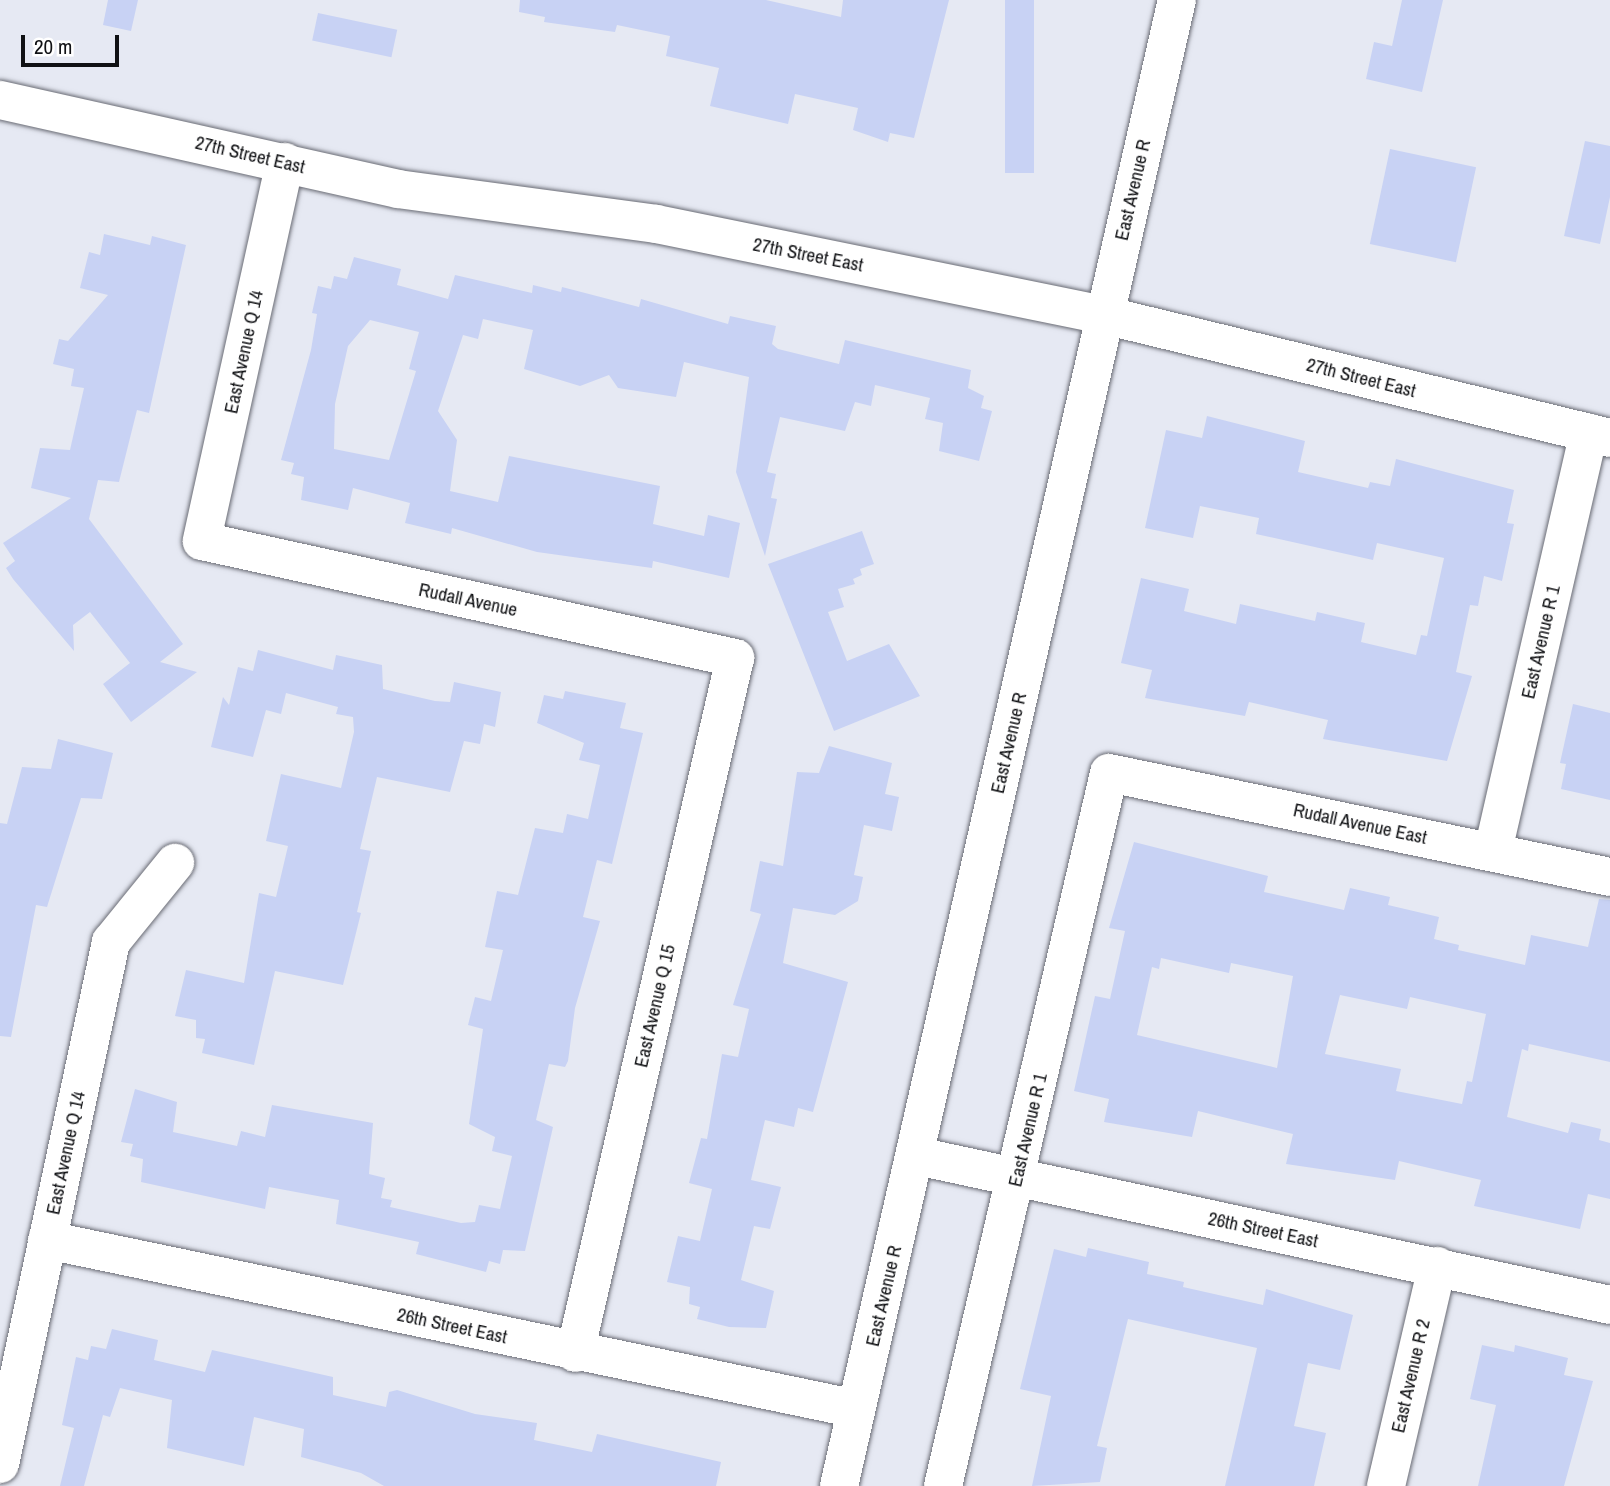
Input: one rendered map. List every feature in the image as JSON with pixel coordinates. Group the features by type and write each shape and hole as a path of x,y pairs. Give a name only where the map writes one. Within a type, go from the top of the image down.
{"street":[{"name":"East Avenue R","path":"839,1486 917,1156 1177,0"},
{"name":"27th Street East","path":"0,100 398,189 656,224 1104,315 1599,435"},
{"name":"East Avenue Q 14","path":"202,541 285,162"},
{"name":"East Avenue R 1","path":"1493,851 1599,435"},
{"name":"Rudall Avenue","path":"202,541 735,659"},
{"name":"East Avenue Q 15","path":"575,1353 735,659"},
{"name":"East Avenue R 1","path":"943,1486 1017,1179 1109,773"},
{"name":"Rudall Avenue East","path":"1109,773 1610,877"},
{"name":"East Avenue Q 14","path":"0,1464 111,942 175,863"},
{"name":"26th Street East","path":"917,1156 1610,1305"},
{"name":"26th Street East","path":"47,1240 575,1353 857,1409"},
{"name":"East Avenue R 2","path":"1385,1486 1437,1266"}],"building":[{"path":"108,0 138,0 131,31 103,25"},
{"path":"520,0 766,0 841,17 843,0 949,0 914,138 890,133 888,142 853,130 858,108 795,94 788,124 710,106 719,68 666,56 670,36 617,25 615,32 544,22 545,17 519,12"},
{"path":"1005,0 1034,0 1034,173 1005,173"},
{"path":"1402,0 1443,0 1422,92 1366,79 1374,42 1392,46"},
{"path":"318,13 397,30 391,57 312,40"},
{"path":"1585,141 1610,146 1610,197 1600,244 1564,236"},
{"path":"1390,149 1476,167 1456,262 1370,244"},
{"path":"104,234 150,245 152,236 186,245 149,413 137,410 119,482 98,480 89,519 183,644 160,662 197,672 131,722 103,684 130,663 90,612 73,625 74,651 13,579 6,568 15,561 3,543 71,498 31,488 40,448 70,450 84,388 71,386 74,369 53,364 59,339 68,341 108,295 80,288 89,252 100,255"},
{"path":"354,257 401,269 397,285 448,299 455,275 532,293 533,285 561,292 562,287 639,307 641,299 728,324 730,316 776,326 772,344 778,349 839,364 845,340 971,370 968,388 984,396 981,408 992,411 979,461 939,451 943,423 925,419 930,398 875,385 871,406 855,402 845,431 780,417 767,472 776,474 771,498 777,499 765,556 736,472 749,377 684,362 676,397 618,388 609,375 580,386 524,369 533,330 483,319 478,339 463,335 438,411 457,440 450,491 498,502 509,456 660,486 653,524 704,536 708,515 740,523 729,578 653,561 652,568 537,552 452,528 451,534 405,523 410,503 353,488 348,510 301,500 304,477 291,474 294,463 281,460 311,350 317,314 312,313 318,286 331,289 334,276 347,279","holes":["370,320 419,332 409,369 416,371 389,460 334,449 335,404 348,346"]},
{"path":"1207,416 1305,441 1298,472 1368,488 1370,482 1390,486 1396,459 1514,490 1507,523 1514,524 1502,581 1484,576 1478,606 1470,605 1456,672 1472,676 1447,761 1323,739 1328,720 1249,702 1245,716 1145,698 1152,670 1121,663 1141,578 1189,589 1184,611 1236,624 1240,604 1315,621 1317,612 1365,623 1361,642 1416,655 1421,635 1427,636 1444,558 1377,543 1373,560 1256,534 1259,518 1200,506 1193,538 1145,528 1166,430 1202,438"},
{"path":"862,531 874,564 860,569 862,575 853,579 855,584 838,589 844,607 828,612 847,661 889,644 920,696 834,731 768,564"},
{"path":"258,650 333,670 336,655 382,665 383,689 435,701 450,702 454,682 501,692 495,727 484,724 480,744 464,741 450,792 377,777 360,849 371,851 357,912 361,913 343,985 275,971 254,1065 202,1053 205,1039 196,1038 196,1020 175,1016 186,970 244,983 259,893 276,897 288,846 266,841 281,774 341,788 354,732 353,717 336,714 338,707 286,693 281,714 266,710 253,757 211,747 223,697 229,705 238,667 253,671"},
{"path":"565,691 626,703 620,728 643,733 612,864 597,860 583,917 600,921 575,1008 568,1061 565,1067 549,1064 536,1120 553,1127 525,1251 503,1250 500,1264 489,1261 486,1272 416,1254 419,1242 336,1224 339,1200 269,1187 265,1209 141,1182 143,1159 130,1156 133,1144 121,1142 135,1089 177,1102 173,1132 237,1146 241,1131 265,1137 272,1105 373,1123 369,1174 385,1178 381,1198 392,1200 390,1207 461,1223 475,1222 479,1205 500,1209 512,1156 492,1151 495,1137 469,1124 483,1029 468,1025 475,997 491,1001 503,950 485,947 497,891 518,895 535,828 563,833 567,814 588,819 600,765 579,760 584,743 537,723 544,695 563,699"},
{"path":"1573,704 1610,713 1610,800 1561,789 1566,764 1560,763"},
{"path":"58,739 113,753 102,799 81,798 47,907 36,905 11,1037 0,1036 0,823 7,824 22,767 51,769"},
{"path":"829,746 892,763 885,794 899,797 892,831 864,825 854,875 863,877 858,901 835,915 793,908 783,963 848,982 813,1112 798,1108 794,1127 765,1120 751,1180 781,1187 770,1229 754,1226 741,1280 774,1291 766,1328 729,1327 697,1319 700,1307 689,1304 690,1287 667,1282 678,1236 700,1241 712,1189 689,1183 701,1138 707,1139 722,1054 738,1057 749,1009 733,1005 761,914 750,911 760,861 783,866 797,772 819,773"},
{"path":"1134,842 1268,876 1264,892 1344,910 1350,888 1390,897 1388,905 1439,917 1434,939 1459,945 1458,950 1525,965 1531,935 1588,947 1599,899 1610,900 1610,1062 1529,1044 1528,1051 1522,1049 1507,1117 1568,1133 1571,1122 1601,1129 1599,1140 1610,1143 1610,1199 1588,1194 1580,1229 1474,1206 1481,1180 1399,1161 1395,1180 1286,1164 1293,1134 1198,1111 1192,1137 1104,1122 1109,1099 1074,1091 1095,996 1110,999 1125,931 1109,928","holes":["1161,958 1229,973 1231,963 1293,976 1277,1068 1137,1035 1152,967 1159,969","1340,995 1407,1009 1410,997 1486,1014 1472,1082 1467,1081 1462,1104 1396,1091 1401,1069 1325,1054"]},
{"path":"1088,1248 1149,1262 1147,1274 1184,1282 1183,1287 1263,1305 1266,1289 1353,1315 1340,1370 1308,1363 1294,1426 1326,1433 1314,1486 1225,1486 1257,1348 1128,1319 1097,1446 1107,1448 1100,1482 1032,1486 1051,1396 1020,1389 1054,1249 1086,1257"},
{"path":"112,1329 158,1340 154,1360 205,1372 212,1350 333,1377 333,1395 386,1407 389,1392 397,1390 475,1414 537,1423 534,1440 592,1452 597,1434 721,1462 716,1486 384,1486 361,1473 301,1457 304,1429 254,1417 244,1466 167,1448 172,1400 120,1388 110,1417 103,1415 84,1486 60,1486 74,1428 62,1425 76,1357 88,1360 91,1346 106,1349"},
{"path":"1482,1345 1514,1352 1515,1345 1568,1358 1564,1375 1593,1381 1564,1486 1478,1486 1496,1405 1470,1399"}]}
